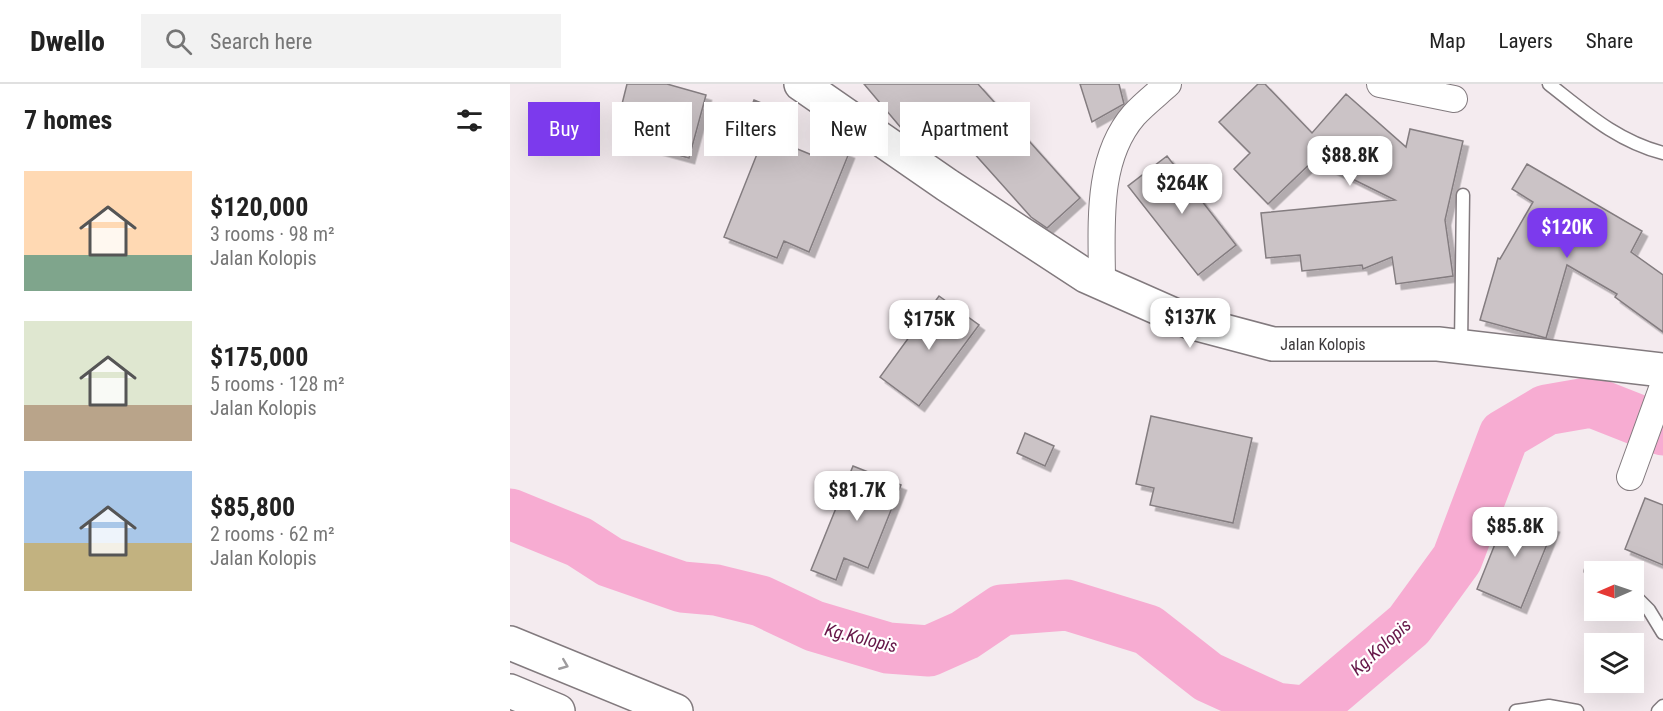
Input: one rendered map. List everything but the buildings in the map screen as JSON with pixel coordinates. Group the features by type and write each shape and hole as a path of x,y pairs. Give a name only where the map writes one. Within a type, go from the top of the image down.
{"main road":[{"name":"Jalan Kolopis","path":"801,84 957,192 1086,276 1190,322 1273,344 1461,346 1661,386"},
{"path":"510,643 676,711"},
{"path":"510,691 558,711"}],"street":[{"path":"1102,284 1102,219 1108,167 1117,140 1134,115 1167,84"},
{"path":"1380,84 1454,99"},
{"path":"1630,477 1661,386"}],"lane":[{"path":"1549,84 1617,135 1640,147 1663,153"},
{"path":"1461,346 1463,195"},
{"path":"1644,605 1663,633"},
{"path":"1516,711 1549,706 1577,711"},
{"path":"1658,711 1663,706"}],"waterway":[{"name":"Kg.Kolopis","path":"1308,711 1409,625 1457,559 1504,435 1546,410 1592,402 1663,430"},
{"name":"Kg.Kolopis","path":"510,514 579,542 610,562 682,587 716,590 761,601 814,626 888,648 929,651 965,635 1002,610 1067,605 1148,630 1208,677 1276,708 1305,711"}]}
